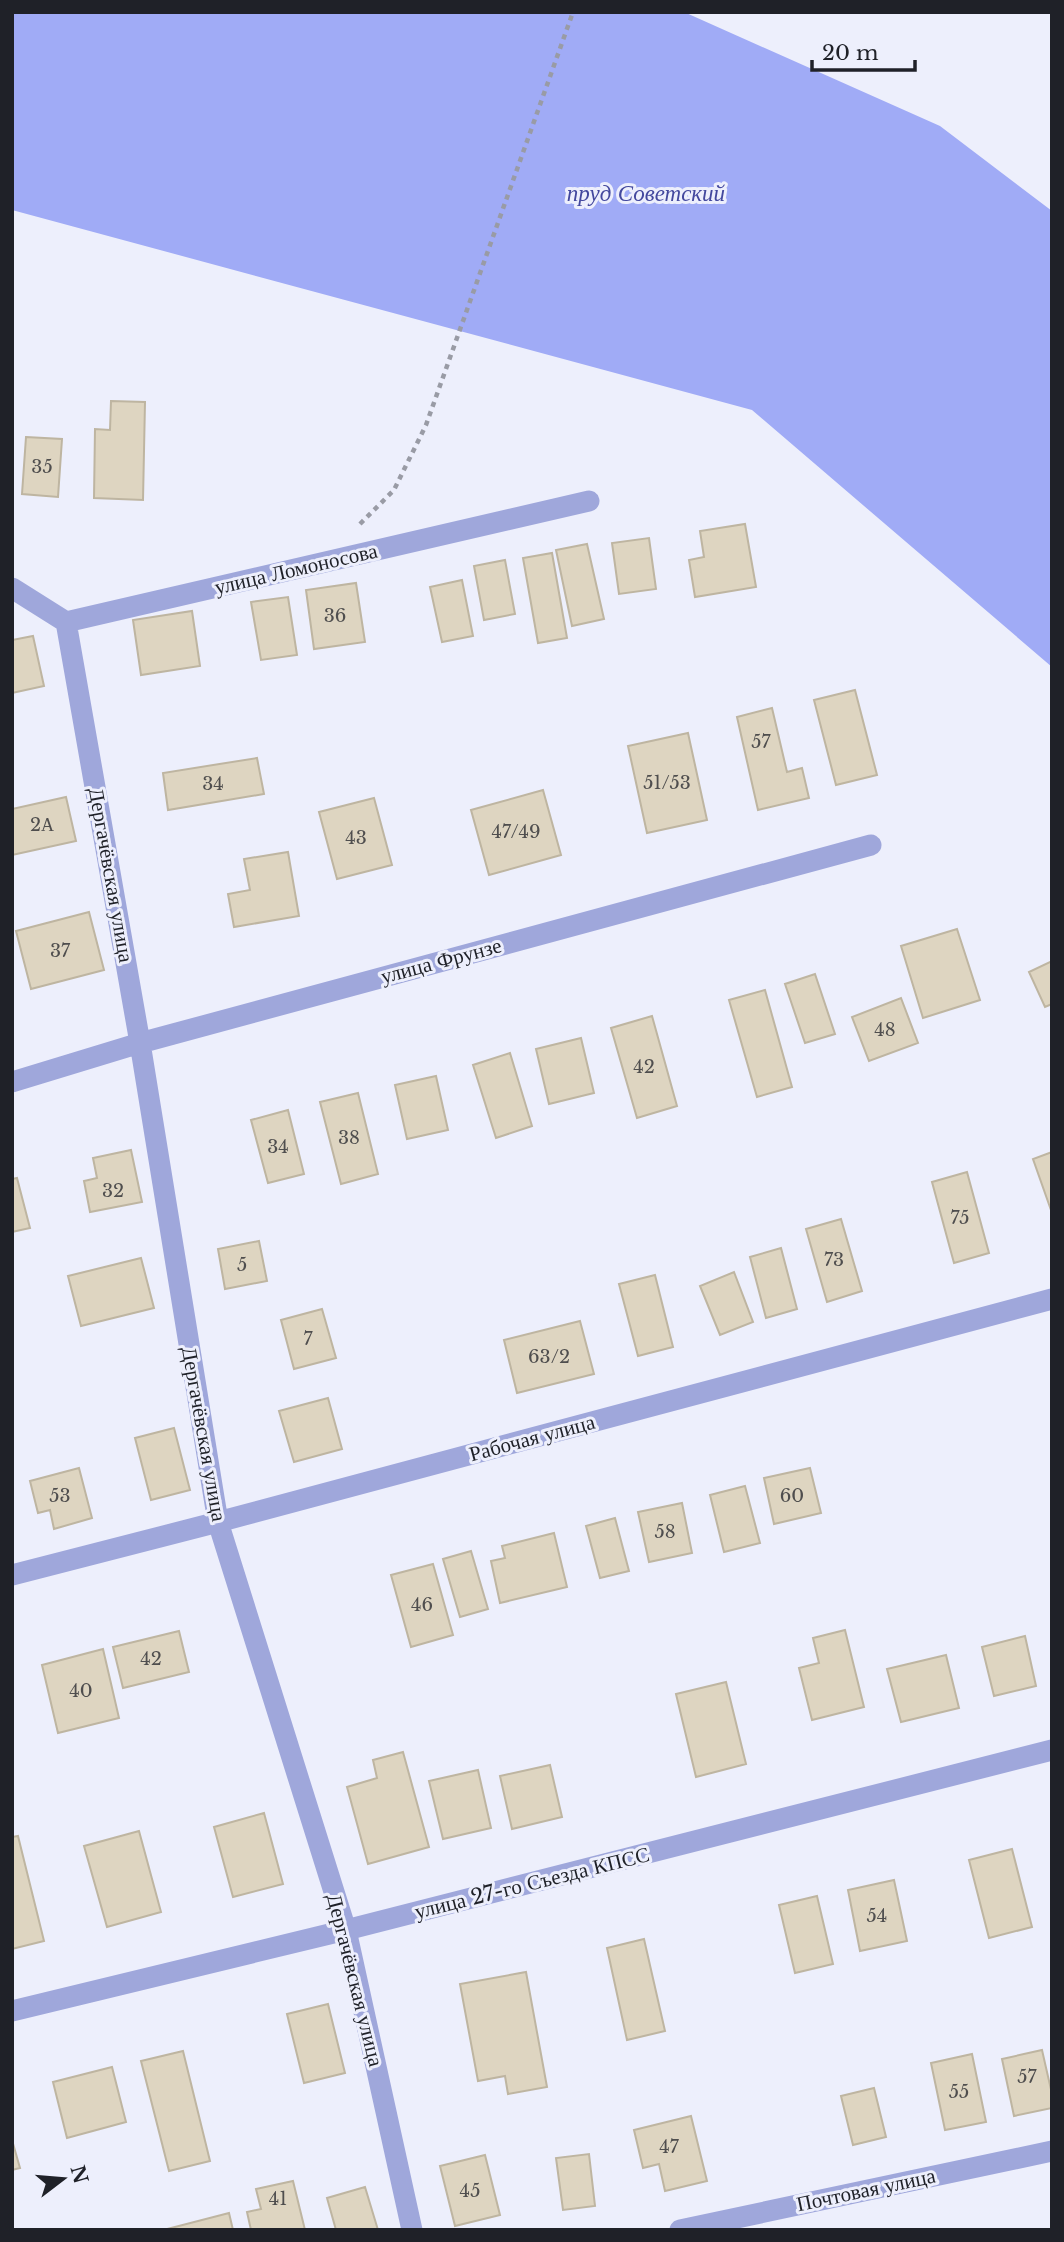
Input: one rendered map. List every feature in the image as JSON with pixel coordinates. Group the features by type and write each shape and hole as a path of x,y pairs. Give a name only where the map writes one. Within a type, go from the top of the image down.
{"street":[{"name":"улица Ломоносова","path":"66,622 589,501"},
{"path":"12,588 66,622"},
{"name":"Дергачёвская улица","path":"66,622 140,1043 218,1522 346,1930 412,2230"},
{"name":"улица Фрунзе","path":"12,1083 140,1043 871,845"},
{"name":"Рабочая улица","path":"12,1574 218,1522 1052,1299"},
{"name":"улица 27-го Съезда КПСС","path":"12,2011 346,1930 1052,1750"},
{"name":"Почтовая улица","path":"680,2230 1052,2151"}],"path":[{"path":"358,526 394,490 426,425 573,12"}],"water":[{"name":"пруд Советский","path":"12,12 684,12 940,126 1052,211 1052,667 752,410 12,210"}],"building":[{"path":"111,401 145,402 143,500 94,498 95,429 110,430"},
{"path":"26,437 62,439 58,497 22,494"},
{"path":"745,524 756,587 695,597 689,560 704,557 700,531"},
{"path":"649,538 656,589 619,594 612,543"},
{"path":"587,544 604,619 572,626 556,550"},
{"path":"552,553 567,638 538,643 523,558"},
{"path":"505,560 515,614 484,620 474,566"},
{"path":"462,580 473,636 442,642 430,587"},
{"path":"356,583 365,642 314,649 306,590"},
{"path":"288,597 297,655 261,660 251,602"},
{"path":"192,611 200,666 141,675 133,620"},
{"path":"33,636 44,686 12,693 12,640"},
{"path":"855,690 877,775 836,785 814,700"},
{"path":"772,708 787,772 802,768 809,798 758,810 737,717"},
{"path":"688,733 707,820 647,833 628,746"},
{"path":"257,758 264,794 168,810 163,773"},
{"path":"543,790 561,855 489,875 471,810"},
{"path":"66,797 76,841 12,855 12,809"},
{"path":"374,798 392,865 337,879 319,812"},
{"path":"288,852 299,916 234,927 228,894 250,890 244,859"},
{"path":"89,912 104,970 31,989 16,931"},
{"path":"957,929 980,1000 923,1018 901,946"},
{"path":"1052,961 1052,1004 1045,1007 1029,972"},
{"path":"815,974 835,1034 805,1043 785,984"},
{"path":"765,990 792,1087 757,1097 729,1000"},
{"path":"901,998 918,1043 869,1061 852,1017"},
{"path":"652,1016 677,1106 637,1118 611,1028"},
{"path":"581,1038 594,1093 549,1104 536,1049"},
{"path":"510,1053 532,1126 496,1138 473,1065"},
{"path":"436,1076 448,1130 407,1139 395,1085"},
{"path":"358,1093 378,1174 341,1184 320,1102"},
{"path":"288,1110 304,1174 268,1183 251,1120"},
{"path":"131,1150 142,1202 90,1212 84,1181 97,1178 93,1158"},
{"path":"1052,1152 1052,1213 1033,1159"},
{"path":"967,1172 989,1253 954,1263 932,1182"},
{"path":"17,1178 30,1228 12,1232 12,1179"},
{"path":"841,1219 862,1291 827,1302 806,1229"},
{"path":"259,1241 267,1281 225,1289 218,1249"},
{"path":"781,1248 797,1309 766,1318 750,1257"},
{"path":"141,1258 154,1308 81,1326 68,1276"},
{"path":"734,1272 753,1322 720,1335 700,1286"},
{"path":"655,1275 673,1347 638,1356 619,1284"},
{"path":"322,1309 336,1358 294,1369 281,1320"},
{"path":"580,1321 594,1374 517,1393 504,1340"},
{"path":"328,1398 342,1449 294,1462 279,1411"},
{"path":"174,1428 190,1490 151,1500 135,1438"},
{"path":"79,1468 92,1518 54,1529 50,1510 38,1513 30,1481"},
{"path":"810,1468 821,1513 774,1524 764,1478"},
{"path":"745,1486 760,1543 724,1552 710,1495"},
{"path":"682,1503 692,1553 649,1562 638,1512"},
{"path":"615,1518 629,1571 600,1578 586,1526"},
{"path":"554,1533 567,1587 500,1603 491,1561 505,1558 502,1546"},
{"path":"471,1551 488,1609 460,1617 443,1559"},
{"path":"433,1564 453,1635 411,1647 391,1575"},
{"path":"845,1630 864,1707 812,1720 799,1668 819,1663 813,1638"},
{"path":"179,1631 189,1672 123,1688 113,1647"},
{"path":"1025,1636 1036,1686 994,1696 982,1647"},
{"path":"103,1649 119,1718 58,1733 42,1665"},
{"path":"946,1655 959,1708 901,1722 887,1669"},
{"path":"726,1682 746,1764 696,1777 676,1694"},
{"path":"403,1752 429,1847 368,1864 347,1787 377,1778 373,1760"},
{"path":"550,1765 562,1817 512,1829 500,1776"},
{"path":"478,1770 491,1828 443,1839 429,1781"},
{"path":"264,1813 283,1884 233,1897 214,1827"},
{"path":"139,1831 161,1912 107,1927 84,1846"},
{"path":"18,1836 44,1941 12,1949 12,1837"},
{"path":"1012,1849 1032,1927 989,1938 969,1860"},
{"path":"894,1880 907,1941 860,1951 848,1890"},
{"path":"817,1896 833,1964 795,1973 779,1905"},
{"path":"644,1939 665,2031 627,2040 607,1948"},
{"path":"526,1972 547,2087 508,2094 505,2076 478,2081 460,1984"},
{"path":"328,2004 345,2073 304,2083 287,2014"},
{"path":"1042,2050 1052,2094 1052,2108 1014,2116 1002,2059"},
{"path":"183,2051 210,2161 169,2171 141,2061"},
{"path":"972,2054 986,2122 945,2130 931,2063"},
{"path":"112,2067 126,2122 67,2138 53,2082"},
{"path":"874,2088 886,2137 853,2145 841,2096"},
{"path":"691,2116 707,2181 665,2191 659,2164 643,2168 634,2130"},
{"path":"12,2140 20,2168 12,2170"},
{"path":"589,2154 595,2206 563,2210 556,2158"},
{"path":"485,2155 500,2215 455,2226 440,2166"},
{"path":"293,2181 305,2230 251,2230 247,2212 261,2209 256,2189"},
{"path":"365,2187 378,2230 336,2230 327,2198"},
{"path":"229,2213 233,2230 167,2230 167,2229"}]}
